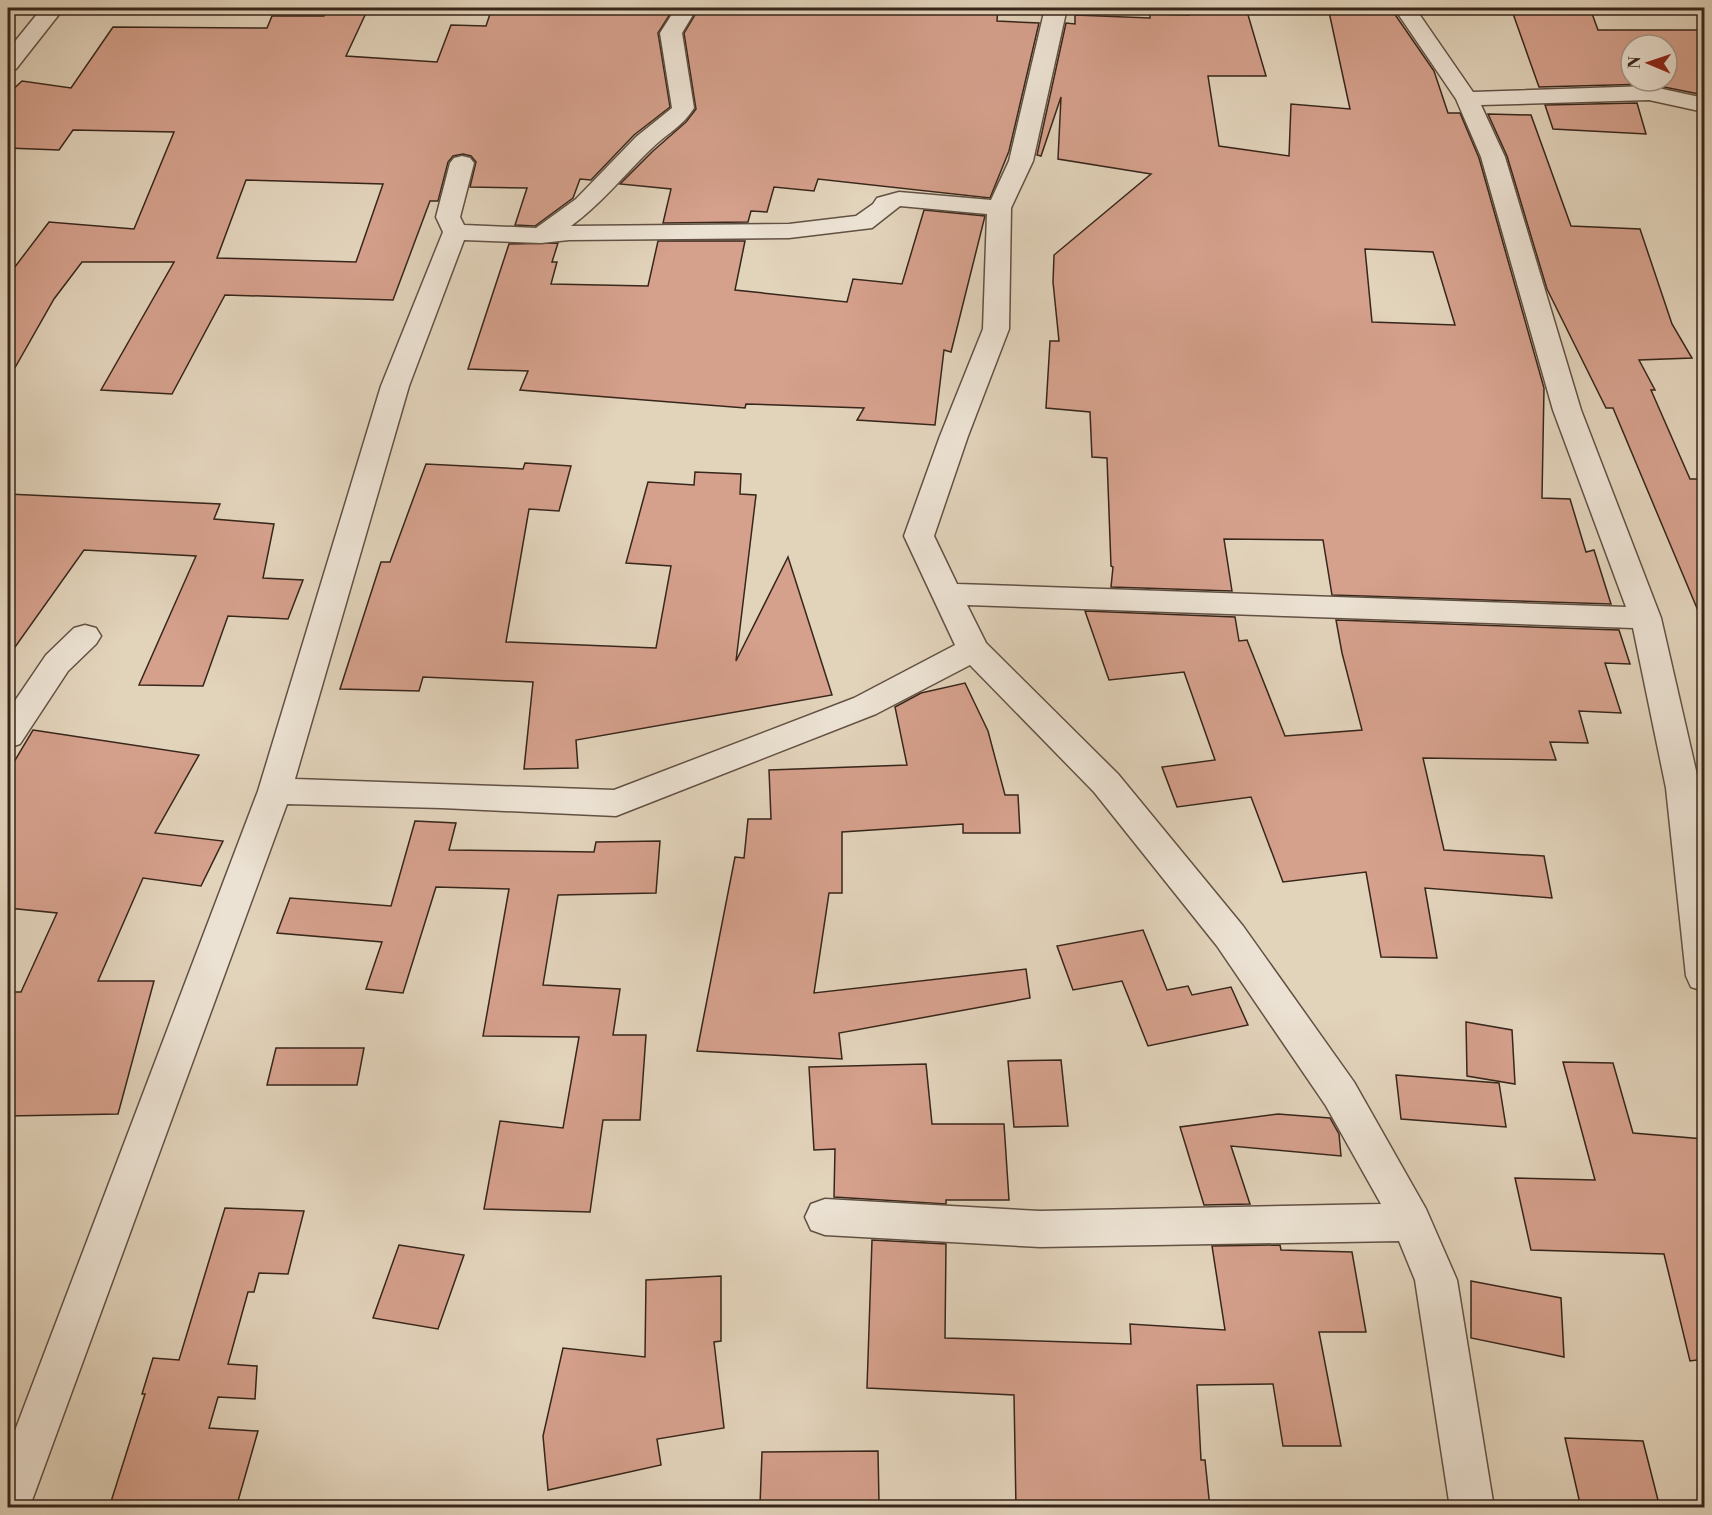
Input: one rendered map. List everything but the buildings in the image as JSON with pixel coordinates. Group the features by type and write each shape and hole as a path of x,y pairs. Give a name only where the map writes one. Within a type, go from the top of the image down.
{"street":[{"path":"8,64 53,8"},
{"path":"541,236 585,204 644,142 677,117 683,108 671,33 686,8"},
{"path":"1056,8 1021,161 999,208 996,329 954,436 919,536 973,649 1106,783 1230,936 1340,1094 1412,1222 1436,1280 1472,1508"},
{"path":"1404,8 1467,99 1493,157 1567,410 1646,618 1683,788 1704,975"},
{"path":"1467,99 1649,93 1704,105"},
{"path":"8,1506 275,791 395,386 455,232 448,217 462,163"},
{"path":"455,232 541,236 569,233 789,231 862,223 884,208 886,203 898,199 999,208"},
{"path":"945,594 1646,618"},
{"path":"8,736 57,663 85,636"},
{"path":"275,791 442,795 616,803 865,706 973,649"},
{"path":"825,1217 1040,1229 1412,1222"}]}
